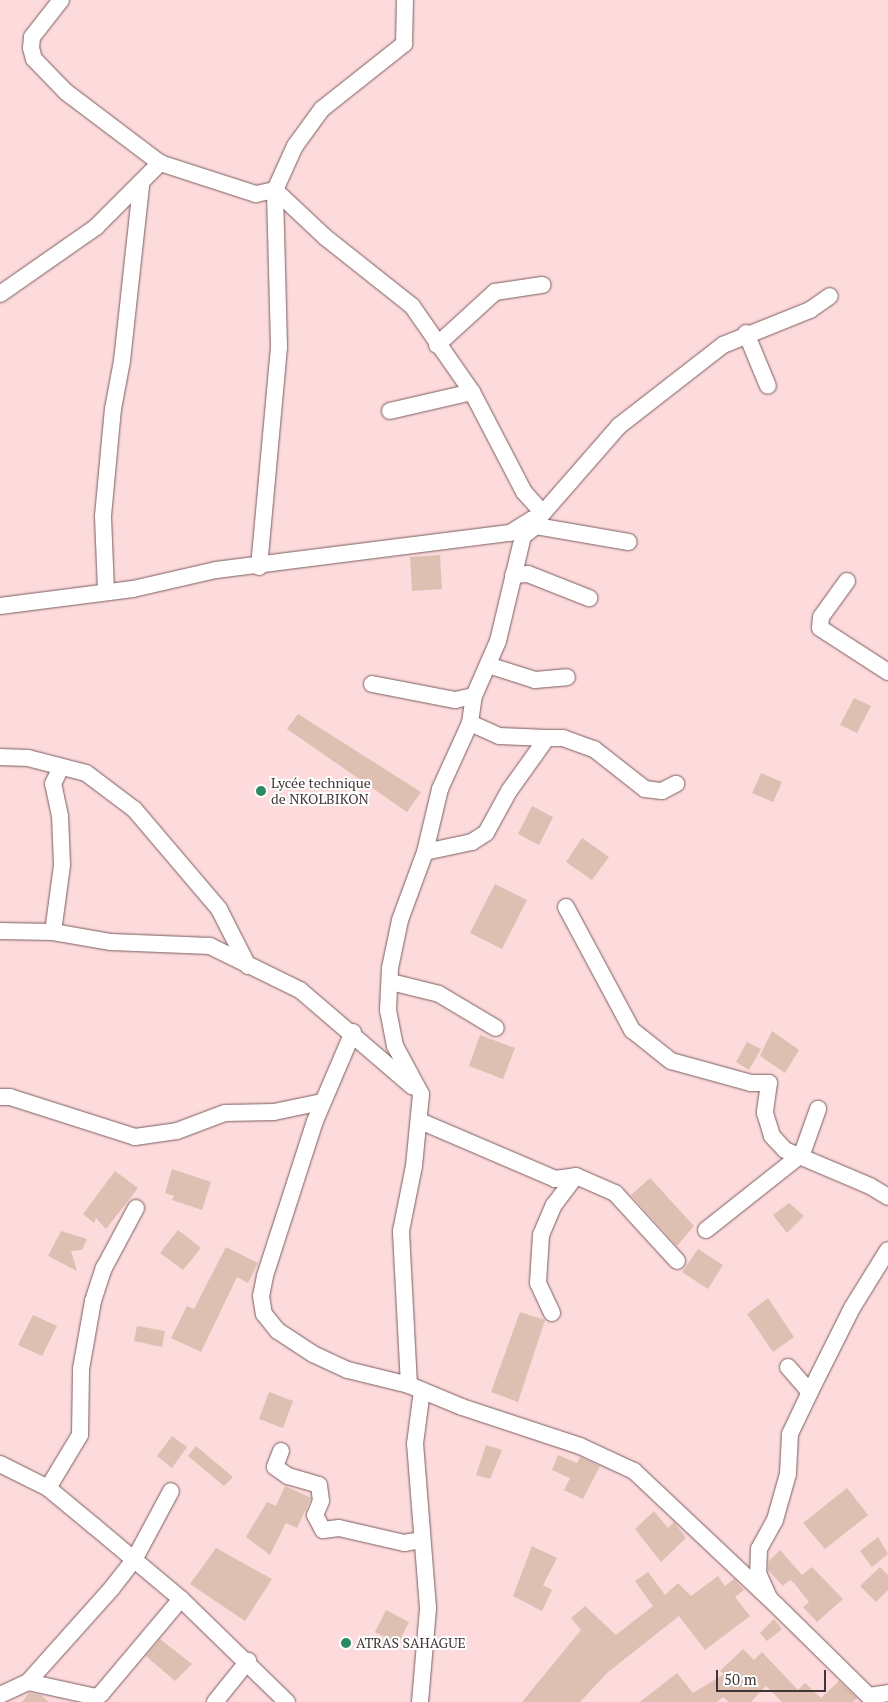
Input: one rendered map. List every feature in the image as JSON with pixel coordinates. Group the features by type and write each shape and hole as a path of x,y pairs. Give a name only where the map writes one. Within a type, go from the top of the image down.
{"street":[{"path":"61,0 32,37 34,59 101,122 160,163 256,194 275,190"},
{"path":"259,567 279,346 278,201 275,190 295,146 322,109 404,44 406,0"},
{"path":"0,294 96,227 141,185 160,163"},
{"path":"106,591 103,516 112,419 141,185"},
{"path":"275,190 325,237 412,306 472,392 524,492 542,512"},
{"path":"437,344 495,292 542,285"},
{"path":"420,1702 428,1608 421,1540 420,1484 415,1444 415,1387 401,1231 420,1120 421,1094 395,1046 388,1010 390,968 400,920 425,852 440,789 470,724 474,696 498,642 512,575 523,536 619,426 723,345 746,333 810,310 830,296"},
{"path":"746,333 768,386"},
{"path":"390,411 472,392"},
{"path":"0,606 106,591 216,570 259,567 510,533 542,512"},
{"path":"523,536 536,526 629,542"},
{"path":"512,575 528,574 589,598"},
{"path":"847,581 822,617 820,628 888,672"},
{"path":"488,665 535,680 567,677"},
{"path":"372,684 455,700 474,696"},
{"path":"470,724 499,736 563,738 594,749 645,789 662,791 676,784"},
{"path":"425,852 472,842 486,833 509,791 548,738"},
{"path":"0,757 28,758 86,773 134,809 219,909 248,966"},
{"path":"53,932 62,865 53,784 61,767"},
{"path":"566,907 632,1030 671,1061 752,1083 768,1083 765,1113 772,1136 785,1150 802,1154 888,1197"},
{"path":"0,931 53,932 110,942 210,946 300,990 353,1032 421,1094"},
{"path":"390,982 439,994 496,1028"},
{"path":"353,1032 322,1102 265,1276 261,1296 264,1314 278,1332 313,1354 348,1370 415,1387 580,1446 634,1471 769,1598 872,1699 888,1693"},
{"path":"0,1097 10,1097 135,1137 177,1131 225,1113 274,1112 322,1102"},
{"path":"706,1230 802,1154 818,1109"},
{"path":"420,1120 555,1179 576,1176 615,1193 677,1261"},
{"path":"552,1313 538,1283 541,1235 554,1205 576,1176"},
{"path":"48,1488 80,1434 80,1369 94,1301 104,1268 136,1208"},
{"path":"769,1598 758,1573 759,1549 776,1520 788,1474 790,1434 852,1308 887,1258"},
{"path":"788,1366 810,1392"},
{"path":"281,1451 275,1467 288,1476 320,1485 321,1501 315,1515 322,1530 340,1528 404,1543 421,1540"},
{"path":"0,1464 48,1488 181,1599 248,1661 287,1702"},
{"path":"0,1695 28,1682 134,1560 172,1491"},
{"path":"28,1682 96,1697 181,1599"},
{"path":"215,1702 248,1661"}],"building":[{"path":"440,555 442,589 412,591 410,557"},
{"path":"854,698 871,706 857,733 840,725"},
{"path":"298,714 421,792 407,812 287,729"},
{"path":"761,773 782,782 773,802 752,793"},
{"path":"532,806 553,817 539,845 518,834"},
{"path":"582,838 609,857 592,880 566,862"},
{"path":"495,884 527,900 502,949 470,933"},
{"path":"772,1031 799,1050 785,1073 760,1056"},
{"path":"480,1035 515,1048 503,1079 469,1066"},
{"path":"747,1042 761,1049 749,1070 736,1062"},
{"path":"172,1169 211,1182 202,1210 172,1200 174,1196 165,1193"},
{"path":"115,1171 138,1188 106,1229 96,1218 94,1223 83,1214"},
{"path":"650,1178 694,1226 677,1246 631,1195"},
{"path":"789,1203 804,1216 787,1233 773,1215"},
{"path":"178,1230 201,1248 183,1270 160,1253"},
{"path":"61,1231 87,1239 82,1250 71,1251 77,1271 48,1256"},
{"path":"226,1247 258,1263 248,1283 237,1277 201,1352 171,1338 187,1306 194,1309"},
{"path":"698,1249 723,1265 708,1289 682,1272"},
{"path":"768,1298 794,1337 773,1352 747,1314"},
{"path":"520,1312 545,1320 518,1402 491,1392"},
{"path":"33,1315 57,1326 42,1356 18,1345"},
{"path":"137,1326 165,1331 162,1347 134,1341"},
{"path":"269,1392 293,1401 283,1428 259,1419"},
{"path":"172,1436 187,1447 172,1468 157,1456"},
{"path":"486,1445 502,1450 490,1479 476,1475"},
{"path":"196,1446 233,1477 224,1486 188,1456"},
{"path":"558,1455 577,1463 580,1457 600,1466 583,1499 564,1490 570,1478 552,1470"},
{"path":"285,1486 311,1498 297,1528 286,1523 270,1555 246,1537 267,1502 276,1506"},
{"path":"847,1488 868,1515 825,1549 803,1523"},
{"path":"654,1511 668,1528 674,1522 686,1538 661,1562 635,1529"},
{"path":"878,1537 888,1554 872,1567 860,1551"},
{"path":"532,1546 557,1558 543,1585 552,1590 542,1611 513,1596"},
{"path":"216,1548 272,1579 245,1621 190,1584"},
{"path":"780,1550 802,1575 812,1567 843,1599 817,1622 803,1607 809,1602 794,1583 790,1580 783,1586 768,1570 769,1561"},
{"path":"880,1567 888,1575 888,1590 876,1602 860,1586"},
{"path":"648,1572 665,1595 678,1583 691,1596 718,1576 725,1586 734,1579 744,1590 735,1597 750,1616 705,1650 679,1616 607,1673 580,1702 522,1702 581,1630 571,1618 585,1606 616,1635 653,1606 635,1581"},
{"path":"386,1610 409,1622 398,1644 375,1632"},
{"path":"774,1619 782,1629 767,1641 760,1633"},
{"path":"160,1639 192,1664 175,1681 146,1656"},
{"path":"743,1649 754,1660 762,1652 798,1690 805,1683 821,1698 839,1681 857,1698 853,1702 782,1702 766,1686 751,1702 729,1702 723,1697 717,1702 640,1702 677,1673 693,1693 724,1674 720,1671"},
{"path":"29,1693 41,1695 49,1702 22,1702"}],"place":[{"name":"Lycée technique de NKOLBIKON","path":"261,791"},
{"name":"ATRAS SAHAGUE","path":"346,1643"}]}
